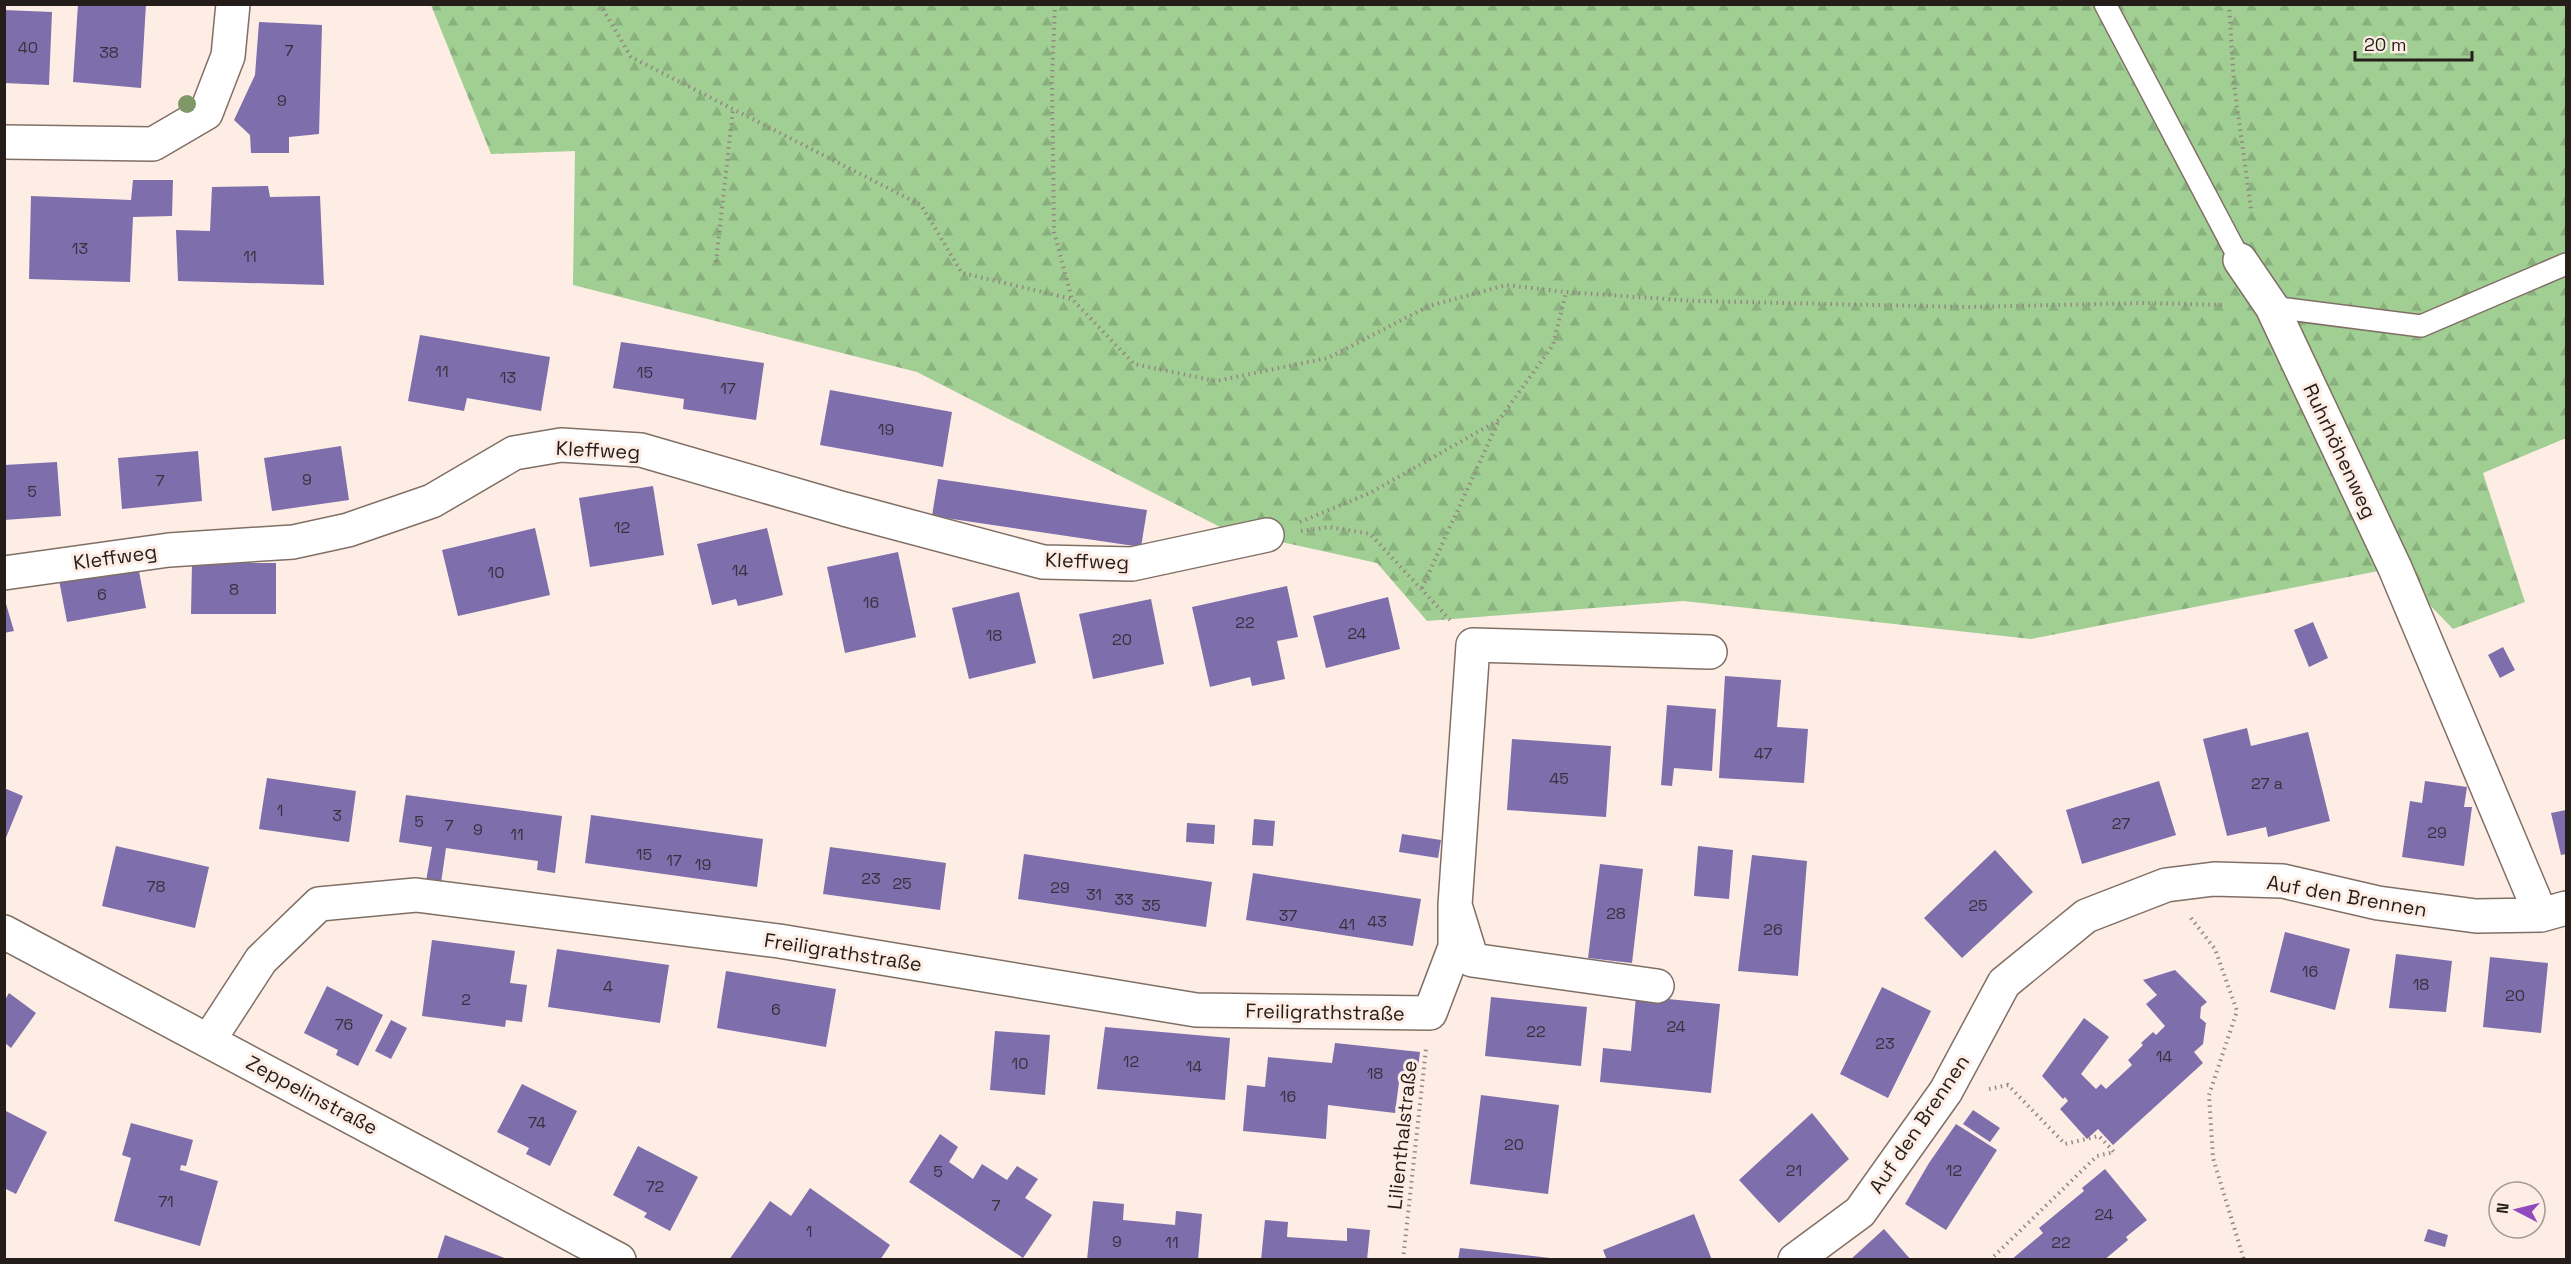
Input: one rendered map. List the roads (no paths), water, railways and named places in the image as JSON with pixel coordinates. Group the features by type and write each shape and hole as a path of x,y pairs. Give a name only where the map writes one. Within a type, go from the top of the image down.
{"street":[{"path":"4,142 153,144 180,129 206,113 228,56 233,4"},
{"name":"Ruhrhöhenweg","path":"2240,260 2272,307 2554,911"},
{"name":"Kleffweg","path":"4,573 169,550 293,542 348,530 432,501 514,453 561,445 642,450 844,509 1043,562 1132,564 1267,535"},
{"name":"Freiligrathstraße","path":"209,1040 261,960 319,904 416,895 779,941 1196,1010 1430,1013 1455,947 1455,905 1473,645 1710,652"},
{"name":"Auf den Brennen","path":"1795,1260 1860,1212 1946,1091 2004,983 2086,916 2166,885 2214,879 2283,881 2378,903 2476,916 2554,911"},
{"name":"Freiligrathstraße","path":"1455,905 1472,960 1657,986"},
{"name":"Zeppelinstraße","path":"4,932 619,1260"}],"lane":[{"name":"Ruhrhöhenweg","path":"2105,4 2240,260"},
{"path":"2272,307 2421,326 2566,264"}]}
